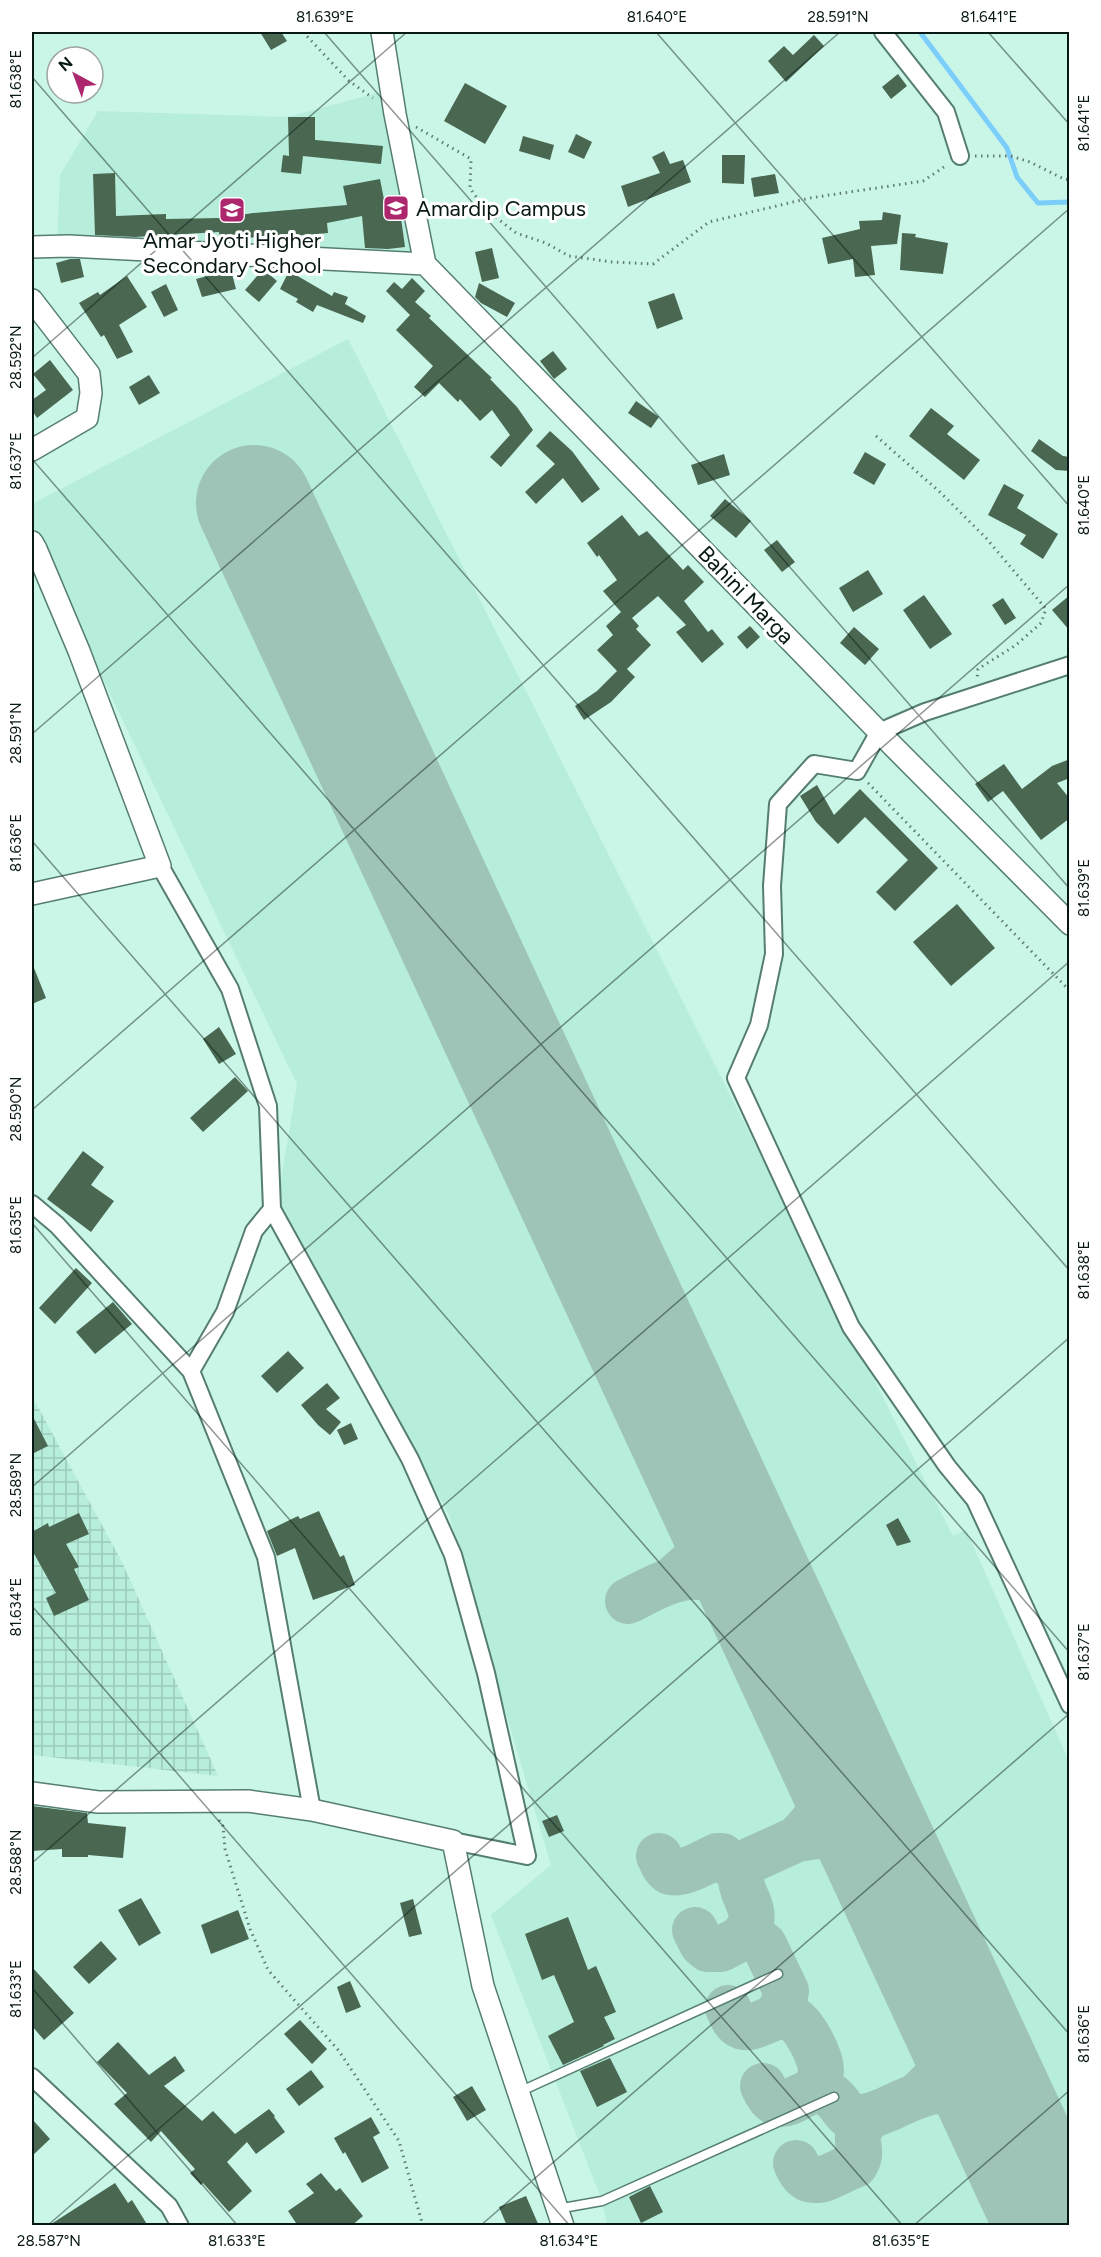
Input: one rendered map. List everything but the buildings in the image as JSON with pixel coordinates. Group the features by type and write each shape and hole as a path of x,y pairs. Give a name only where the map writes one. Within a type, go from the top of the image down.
{"street":[{"path":"32,247 68,246 425,264 395,114 382,32"},
{"path":"884,32 946,112 960,156"},
{"name":"Bahini Marga","path":"425,264 879,732 1070,924"},
{"path":"32,300 89,374 90,393 87,418 32,450"},
{"path":"32,543 79,651 160,866 230,988 268,1106 272,1209 410,1459 453,1554 486,1673 527,1856 312,1810 248,1801 98,1802 32,1792"},
{"path":"1070,664 925,711 879,732 856,771 814,764 778,804 772,886 774,954 759,1024 736,1078 851,1327 946,1466 975,1500 1070,1705"},
{"path":"32,894 160,866"},
{"path":"32,1204 57,1225 191,1371 266,1557 312,1810"},
{"path":"191,1371 225,1312 254,1231 272,1209"},
{"path":"453,1841 483,1986 560,2217"},
{"path":"32,2077 169,2206 180,2226"}],"lane":[{"path":"519,2092 778,1974"},
{"path":"560,2217 602,2201 834,2097"}],"path":[{"path":"303,32 349,81 395,114 471,159 470,188 484,208 516,233 546,243 569,256 612,262 653,264 709,222 810,198 923,182 960,156 1011,156 1070,180"},
{"path":"876,435 941,493 986,538 1046,609 1041,623 1016,645 978,669 977,696"},
{"path":"856,771 1070,991"},
{"path":"208,1801 223,1826 225,1850 250,1929 268,1970 339,2051 399,2141 423,2226"}],"shaded area":[{"name":"Amar Jyoti Higher Secondary School","path":"378,93 401,163 412,259 57,244 60,175 98,111 287,117"},
{"path":"348,339 953,1536 966,1530 1069,1761 1069,2225 607,2225 602,2201 491,1915 551,1865 470,1593 450,1517 277,1204 297,1084 32,531 32,504"},
{"path":"32,1396 122,1562 218,1776 32,1755"}],"waterway":[{"path":"920,32 1007,148 1017,177 1038,203 1070,202"}],"taxiway":[{"path":"672,1580 693,1561 703,1543 714,1494"},
{"path":"628,1601 671,1581 686,1577 699,1577 725,1584 771,1616"},
{"path":"797,1839 818,1815 828,1795 831,1773 830,1742"},
{"path":"659,1856 666,1869 675,1873 717,1856 722,1856 731,1865 738,1866 797,1839 825,1835 851,1839 870,1849 889,1871"},
{"path":"740,1939 748,1929 752,1915 741,1879 748,1862"},
{"path":"695,1930 702,1944 708,1949 721,1949 740,1939 755,1939 764,1945 786,1991 783,2007 775,2016"},
{"path":"728,2008 736,2023 746,2027 783,2016 794,2019 810,2039 820,2064 820,2076 813,2091"},
{"path":"919,2094 938,2075 950,2057 955,2036 953,2009"},
{"path":"763,2086 770,2098 777,2103 784,2104 807,2093 824,2092 835,2099 848,2115 859,2117 873,2115 924,2094 952,2091 965,2094 978,2101 1008,2127"},
{"path":"796,2163 801,2173 814,2180 829,2177 855,2165 859,2153 859,2133 868,2118"}],"runway":[{"path":"254,503 1054,2226"}],"place":[{"name":"Amardip Campus","path":"396,208"},
{"name":"Amar Jyoti Higher Secondary School","path":"232,210"}]}
